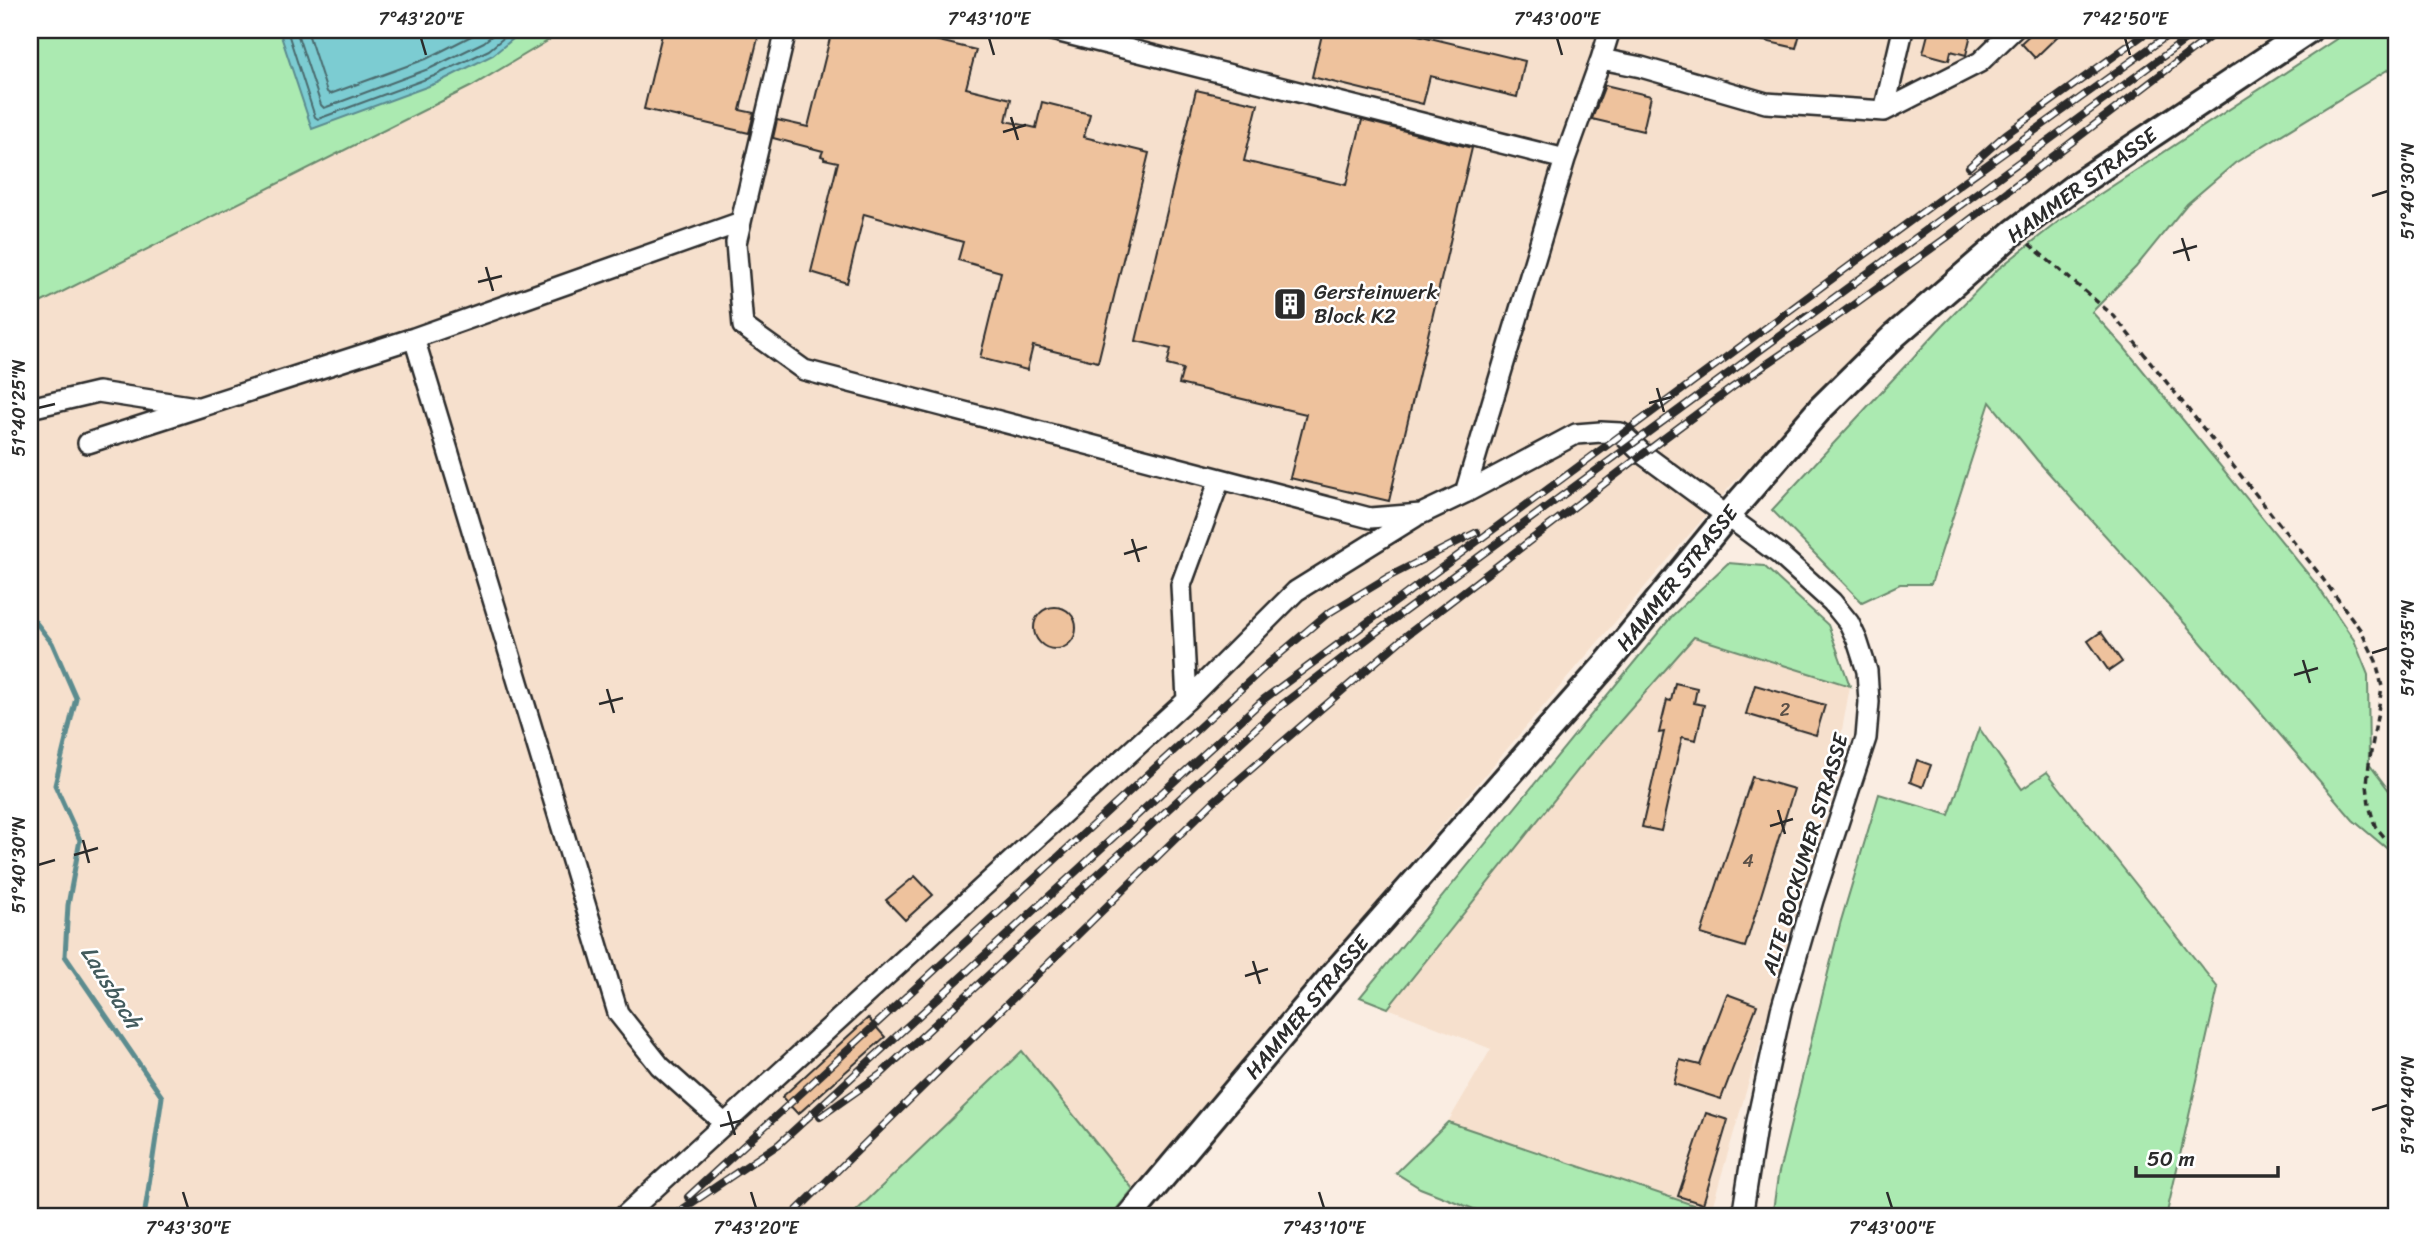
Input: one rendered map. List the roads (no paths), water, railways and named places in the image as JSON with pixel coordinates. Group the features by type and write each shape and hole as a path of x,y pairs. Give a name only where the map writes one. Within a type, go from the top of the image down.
{"main road":[{"name":"HAMMER STRASSE","path":"1129,1217 1332,976 1607,663 1727,516 1821,410 1895,335 2014,232 2075,186 2309,30"}],"street":[{"path":"786,30 736,243 743,326 804,370 1370,519 1421,514"},
{"path":"1052,30 1565,159"},
{"path":"1465,493 1565,159 1610,30"},
{"path":"1884,111 1903,30"},
{"path":"1601,59 1641,67 1766,103 1884,111 1980,62 2012,30"},
{"path":"88,443 414,338 741,222"},
{"path":"414,338 618,1013 660,1066 725,1124"},
{"path":"30,408 98,392 201,407"},
{"name":"ALTE BOCKUMER STRASSE","path":"1421,514 1576,435 1621,433 1643,454 1779,554 1832,602 1849,623 1857,640 1867,671 1869,702 1866,738 1781,1010 1757,1121 1742,1217"},
{"path":"1186,700 1181,585 1220,479"},
{"path":"623,1217 1186,700 1296,591 1421,514"}],"water":[{"path":"279,30 524,30 493,55 437,83 312,129"}],"waterway":[{"name":"Lausbach","path":"30,615 52,643 76,698 55,785 80,840 68,905 65,956 162,1097 145,1211 148,1217"}],"railway":[{"path":"1969,167 2006,134 2150,30"},
{"path":"671,1217 779,1144 1264,699 1959,185 2175,30"},
{"path":"1801,322 2199,30"},
{"path":"790,1217 1213,802 1407,635 1643,454 1733,387 1946,238 2219,30"},
{"path":"820,1117 881,1074 1278,708 1375,633 1808,315"},
{"path":"688,1197 1268,664 1327,614 1390,576 1477,532"}],"place":[{"name":"Gersteinwerk Block K2","path":"1290,304"}]}
